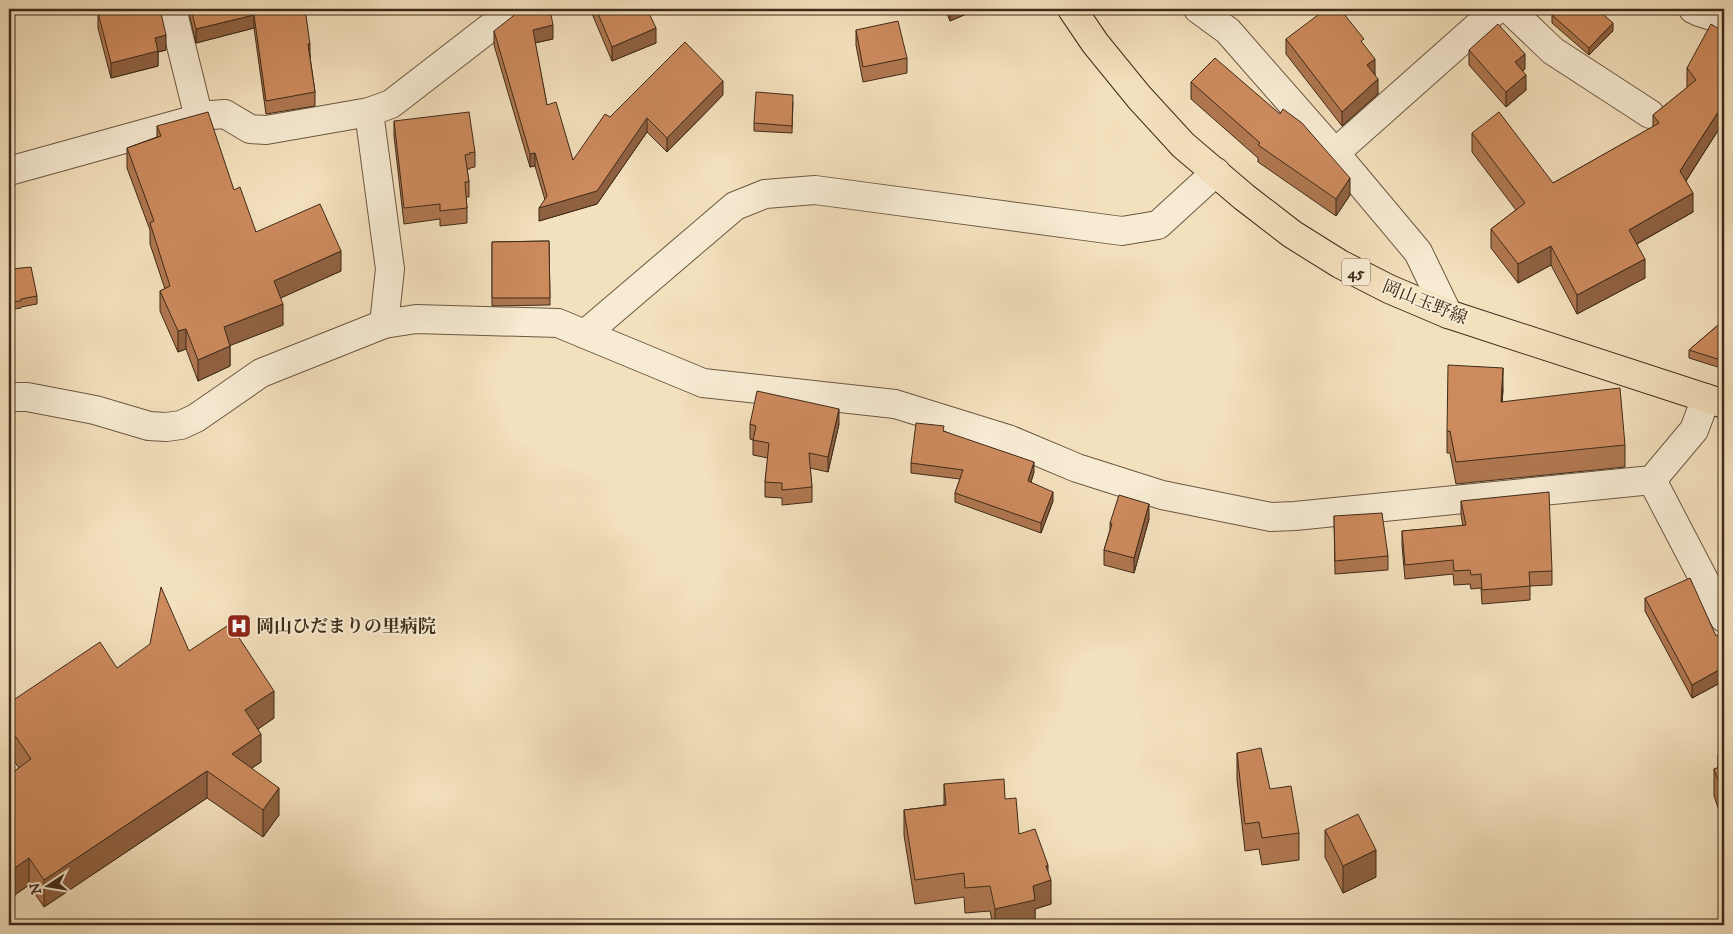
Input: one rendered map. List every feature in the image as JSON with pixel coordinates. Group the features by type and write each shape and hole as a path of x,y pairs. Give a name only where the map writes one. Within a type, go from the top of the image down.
{"main road":[{"name":"岡山玉野線","path":"1072,9 1095,42 1139,97 1183,145 1244,197 1292,234 1340,264 1389,289 1448,314 1715,401"}],"street":[{"path":"172,9 199,118"},
{"path":"9,171 211,115 225,114 250,129 266,130 369,112 391,104 410,91 514,9"},
{"path":"1198,9 1228,31 1335,153 1418,252 1448,314"},
{"path":"1335,153 1497,9"},
{"path":"1509,9 1554,51 1650,114"},
{"path":"1693,9 1724,20"},
{"path":"369,112 390,269 384,324"},
{"path":"585,334 735,206 765,194 816,190 1122,231 1158,225 1216,172"},
{"path":"9,397 27,397 95,410 149,426 166,427 181,425 196,418 262,373 384,324 416,319 558,323 703,382 895,404 1008,439 1077,468 1162,494 1271,517 1652,480 1694,430 1715,401"},
{"path":"1652,480 1724,618"}],"building":[{"path":"113,9 160,9 166,35 155,38 158,51 111,63 98,13"},
{"path":"191,9 305,9 315,92 266,101 254,15 196,29"},
{"path":"522,9 550,9 553,25 533,30 547,105 556,102 573,160 605,114 610,117 685,42 723,81 667,138 647,118 597,191 539,208 547,196 535,153 530,154 494,31"},
{"path":"596,9 647,9 656,28 612,47"},
{"path":"948,9 960,9 950,13"},
{"path":"1326,9 1340,9 1364,39 1361,41 1375,59 1367,65 1378,79 1342,112 1286,39"},
{"path":"1558,9 1597,9 1613,23 1589,48 1552,15"},
{"path":"898,21 907,58 863,67 856,30"},
{"path":"1498,24 1525,54 1515,62 1526,75 1506,92 1469,50"},
{"path":"1711,24 1724,32 1724,103 1680,171 1693,193 1629,230 1645,259 1577,295 1551,246 1518,264 1491,229 1525,203 1472,133 1499,112 1553,183 1659,123 1653,115 1696,80 1687,68"},
{"path":"1215,58 1280,114 1283,109 1302,123 1350,178 1336,199 1258,145 1260,143 1191,82"},
{"path":"756,92 793,95 792,126 754,123"},
{"path":"208,112 234,190 240,187 256,232 320,204 341,251 274,281 283,304 224,327 230,346 198,360 186,329 178,331 160,291 170,286 150,223 154,221 127,148 161,136 157,126"},
{"path":"469,112 475,152 465,155 469,182 465,182 467,208 440,211 440,204 404,208 394,121"},
{"path":"549,241 550,298 492,298 492,242"},
{"path":"10,254 12,269 31,267 37,296 21,299 21,301 9,302"},
{"path":"1724,320 1724,361 1689,350"},
{"path":"1448,365 1503,368 1501,402 1620,388 1625,445 1456,462 1450,431 1447,432"},
{"path":"757,391 839,409 828,457 809,453 812,487 782,490 782,483 765,482 769,443 753,440 756,426 750,424"},
{"path":"916,423 944,426 943,431 1034,462 1028,481 1053,492 1041,523 955,493 963,470 911,463"},
{"path":"1549,492 1552,571 1529,572 1530,586 1482,590 1481,574 1471,575 1470,570 1454,571 1453,560 1405,565 1402,531 1466,525 1461,501"},
{"path":"1119,495 1149,504 1134,558 1104,550"},
{"path":"1382,513 1388,556 1335,561 1334,516"},
{"path":"1690,578 1716,636 1718,635 1724,647 1724,667 1692,685 1645,598"},
{"path":"161,587 189,651 230,624 274,691 245,710 261,734 232,754 279,788 263,810 207,771 44,880 29,858 9,872 9,775 31,759 9,727 9,703 100,642 117,668 150,644"},
{"path":"1261,748 1270,789 1291,786 1299,833 1262,838 1259,822 1245,824 1237,753"},
{"path":"1724,752 1724,798 1714,769 1722,766 1718,755"},
{"path":"1004,779 1005,799 1016,798 1019,834 1035,829 1048,865 1046,866 1051,880 1033,886 1035,900 995,909 990,886 965,888 964,873 915,880 904,810 946,805 944,784"},
{"path":"1358,814 1376,850 1343,866 1325,830"}],"place":[{"name":"岡山ひだまりの里病院","path":"239,626"}]}
